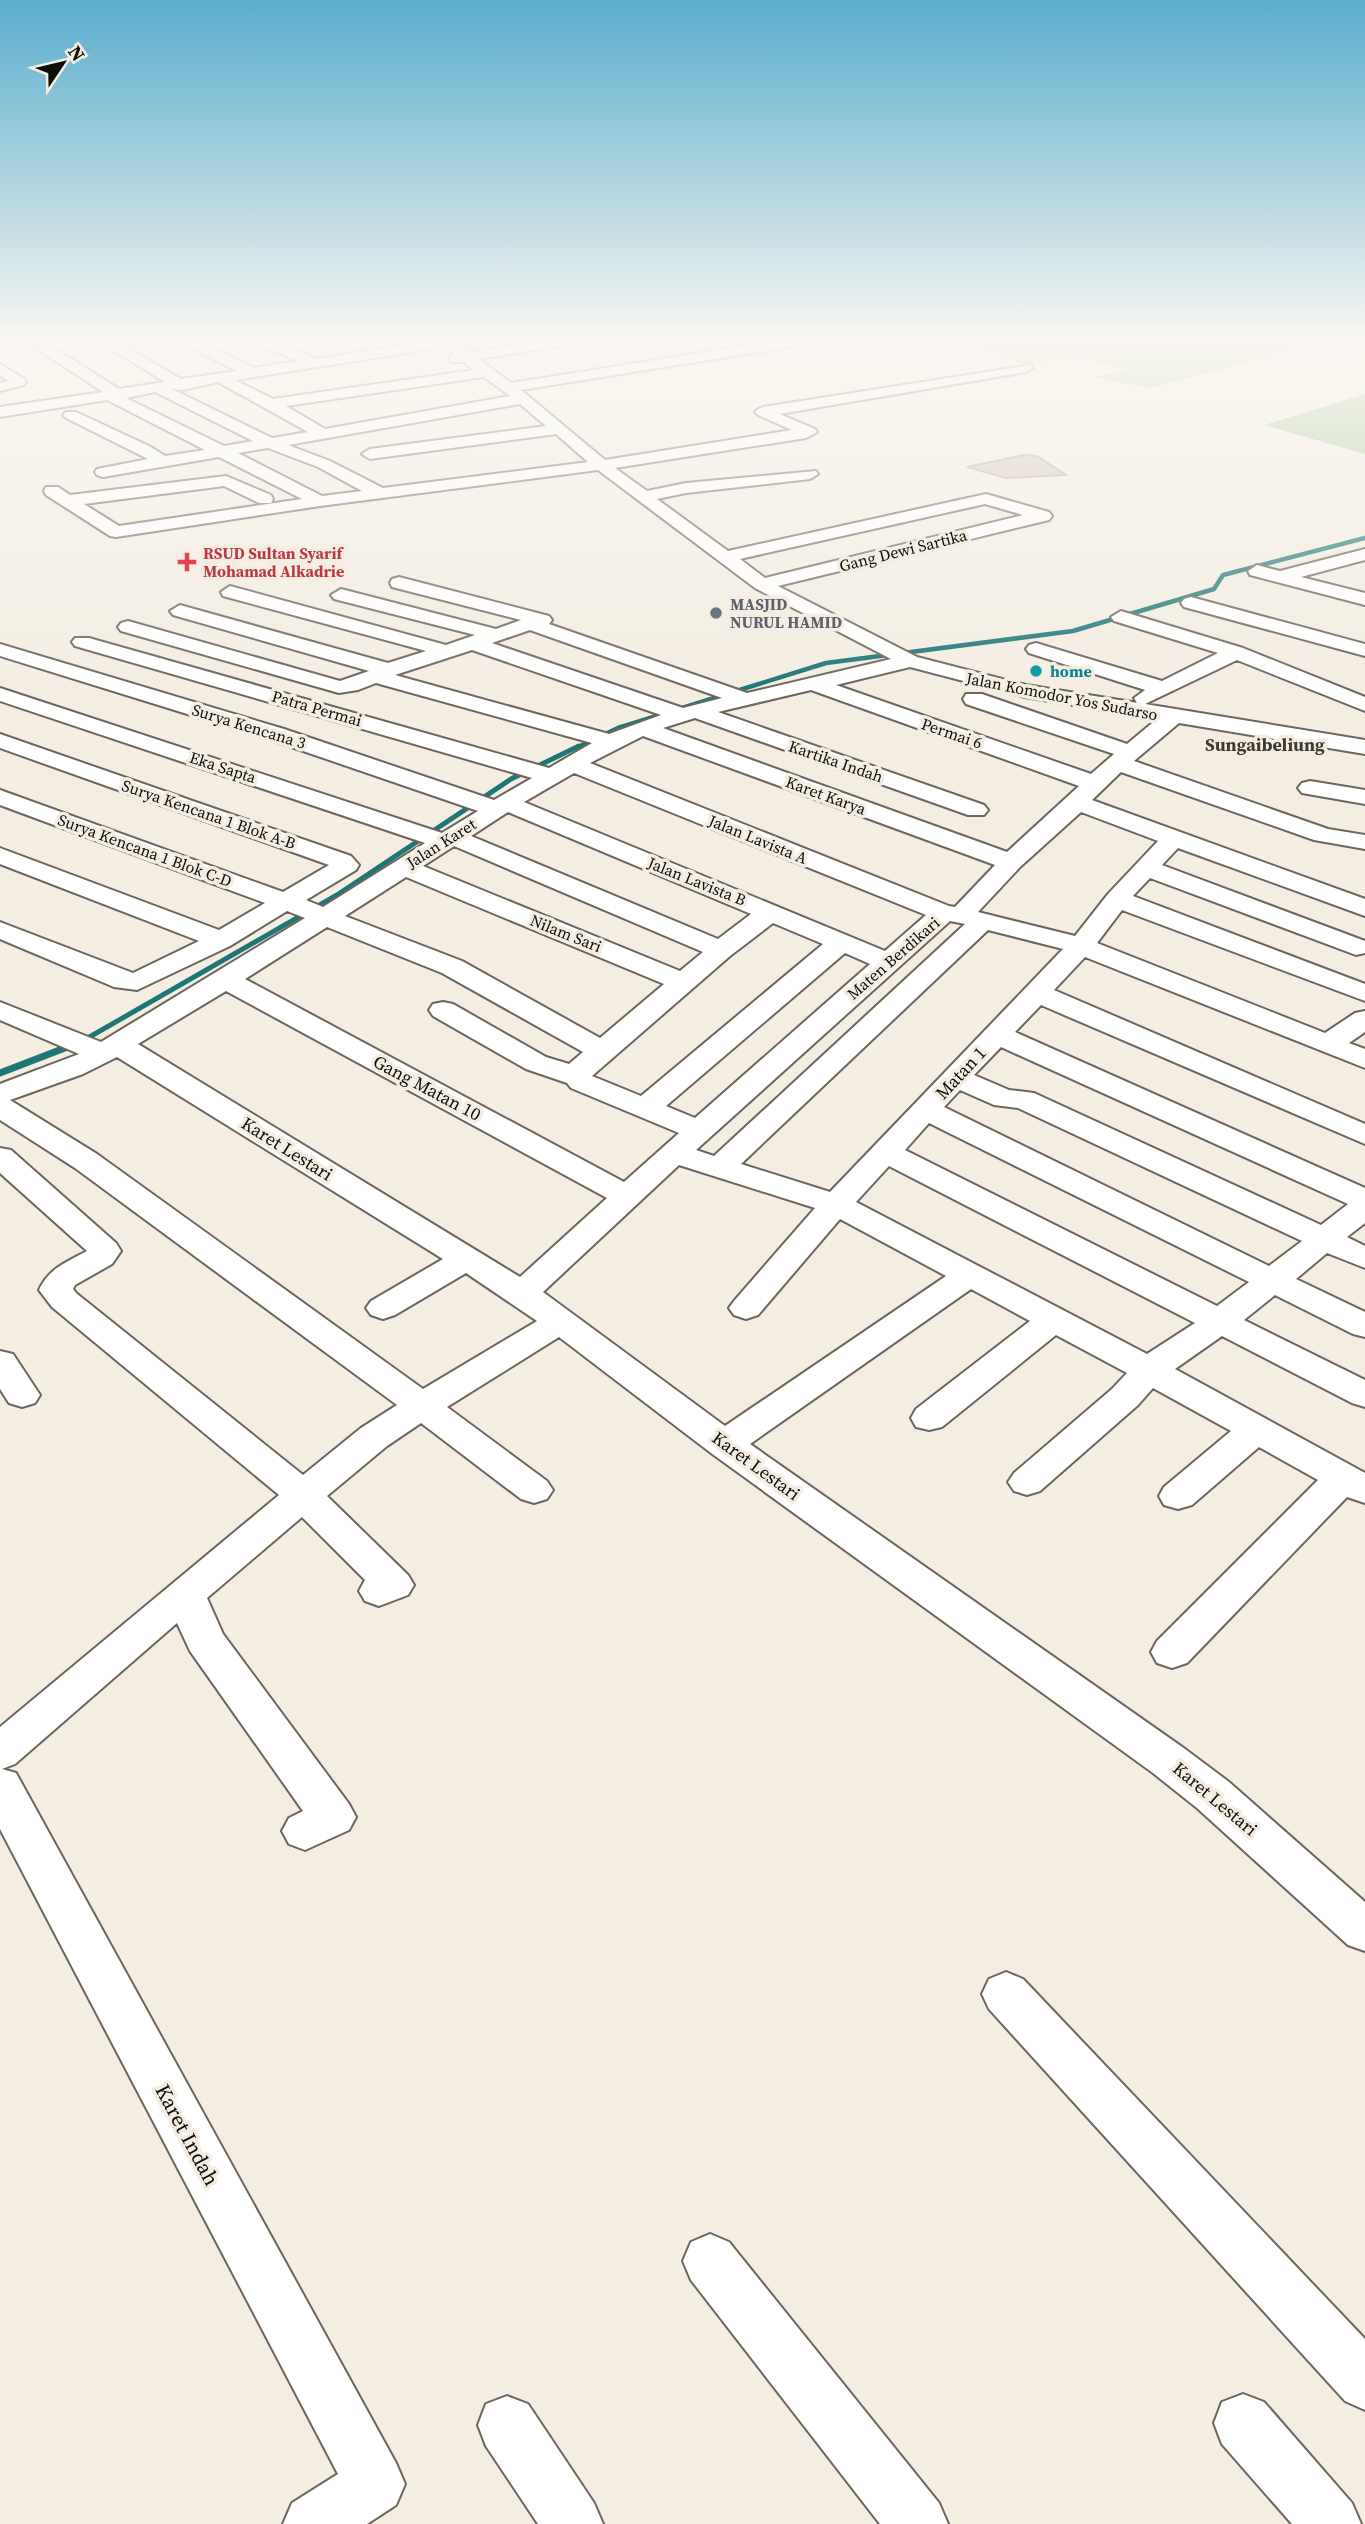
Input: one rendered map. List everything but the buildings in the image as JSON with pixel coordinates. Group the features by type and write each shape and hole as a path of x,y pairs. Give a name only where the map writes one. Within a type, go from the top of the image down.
{"street":[{"path":"153,456 161,461"},
{"path":"103,472 194,456"},
{"path":"226,456 320,501"},
{"path":"302,456 380,493"},
{"path":"592,456 762,584 885,658 1123,758 1365,850"},
{"path":"279,507 226,481 59,496 116,532 320,501 660,456"},
{"path":"643,497 686,488 810,474"},
{"name":"Gang Dewi Sartika","path":"724,557 986,499 1043,516 762,584"},
{"path":"1279,577 1321,568 1365,554"},
{"path":"1257,571 1365,599"},
{"path":"128,627 345,687 542,620 399,583"},
{"path":"230,592 447,651"},
{"path":"341,595 498,635"},
{"path":"1191,603 1365,650"},
{"path":"180,611 608,740"},
{"path":"530,624 733,694"},
{"path":"1137,643 1116,625 1236,652 1365,705"},
{"name":"Patra Permai","path":"82,642 517,765 556,772"},
{"name":"Kartika Indah","path":"472,643 976,810"},
{"path":"1037,649 1163,688"},
{"name":"Surya Kencana 3","path":"0,650 276,734 497,806"},
{"path":"1124,709 1236,652"},
{"name":"Jalan Karet","path":"0,1094 73,1068 225,980 319,915 403,867 497,806 608,740 733,694 811,683 885,658 909,660"},
{"path":"1185,658 1208,666"},
{"name":"Jalan Komodor Yos Sudarso","path":"909,660 992,684 1124,709 1365,747"},
{"path":"287,700 323,683"},
{"name":"Permai 6","path":"811,683 1086,793 1175,837 1365,908"},
{"name":"Eka Sapta","path":"0,694 445,839 721,950"},
{"name":"Maten Berdikari","path":"522,1293 888,962 963,916 1011,862 1123,758 1173,717"},
{"name":"Karet Karya","path":"642,728 1011,862"},
{"path":"1323,741 1365,730"},
{"name":"Surya Kencana 1 Blok A-B","path":"0,741 347,865 287,903"},
{"name":"Jalan Lavista A","path":"556,772 963,916 1081,946 1365,1059"},
{"path":"1310,788 1365,797"},
{"name":"Surya Kencana 1 Blok C-D","path":"0,797 452,967 602,1051"},
{"name":"Jalan Lavista B","path":"497,806 771,912 888,962"},
{"path":"1323,835 1365,842"},
{"name":"Matan 1","path":"746,1308 836,1204 1081,946 1117,899 1175,837"},
{"path":"0,855 220,940"},
{"name":"Nilam Sari","path":"403,867 683,982"},
{"path":"1146,868 1361,944"},
{"path":"1117,899 1365,993"},
{"path":"0,930 124,981 137,982 287,903"},
{"path":"577,1077 579,1069 721,950 771,912"},
{"path":"720,1167 963,916"},
{"path":"645,1108 842,942"},
{"path":"1317,974 1361,944"},
{"name":"Gang Matan 10","path":"225,980 629,1197"},
{"path":"1035,992 1365,1135"},
{"name":"Karet Lestari","path":"0,1010 64,1036 106,1049 522,1293 724,1444 1169,1761 1213,1795 1365,1931"},
{"path":"443,1010 536,1063 577,1077 581,1082 701,1131"},
{"path":"1328,1044 1365,1019"},
{"path":"996,1034 1365,1200"},
{"path":"956,1078 1005,1099 1023,1099 1365,1258"},
{"path":"0,1107 86,1161 534,1490"},
{"path":"926,1110 1365,1326"},
{"path":"674,1153 836,1204 1149,1370 1354,1484 1298,1521 1172,1652"},
{"path":"887,1153 1222,1320 1365,1395"},
{"path":"0,1157 100,1243 104,1251 100,1257 61,1279 56,1290 64,1300 303,1495 394,1585 379,1591"},
{"path":"1027,1482 1125,1397 1149,1370 1222,1320 1365,1207"},
{"path":"383,1308 467,1259"},
{"path":"724,1444 969,1275"},
{"path":"929,1418 1054,1319"},
{"path":"0,1752 374,1437 561,1321"},
{"path":"0,1362 22,1395"},
{"path":"1178,1496 1258,1429"},
{"path":"180,1598 190,1604 205,1640 333,1817 305,1831"},
{"name":"Karet Indah","path":"0,1786 374,2484 313,2524"},
{"path":"1006,1994 1365,2381"},
{"path":"710,2261 918,2524"},
{"path":"1243,2423 1331,2524"},
{"path":"507,2425 573,2524"}],"waterway":[{"path":"576,748 618,728 826,663 1073,631 1214,589 1223,575 1365,538"},
{"path":"81,1042 337,895 511,779 579,746"},
{"path":"0,1073 81,1042"}],"place":[{"name":"RSUD Sultan Syarif Mohamad Alkadrie","path":"187,562"},
{"name":"MASJID NURUL HAMID","path":"716,613"},
{"name":"home","path":"1036,671"}],"district":[{"name":"Sungaibeliung","path":"1265,745"}]}
